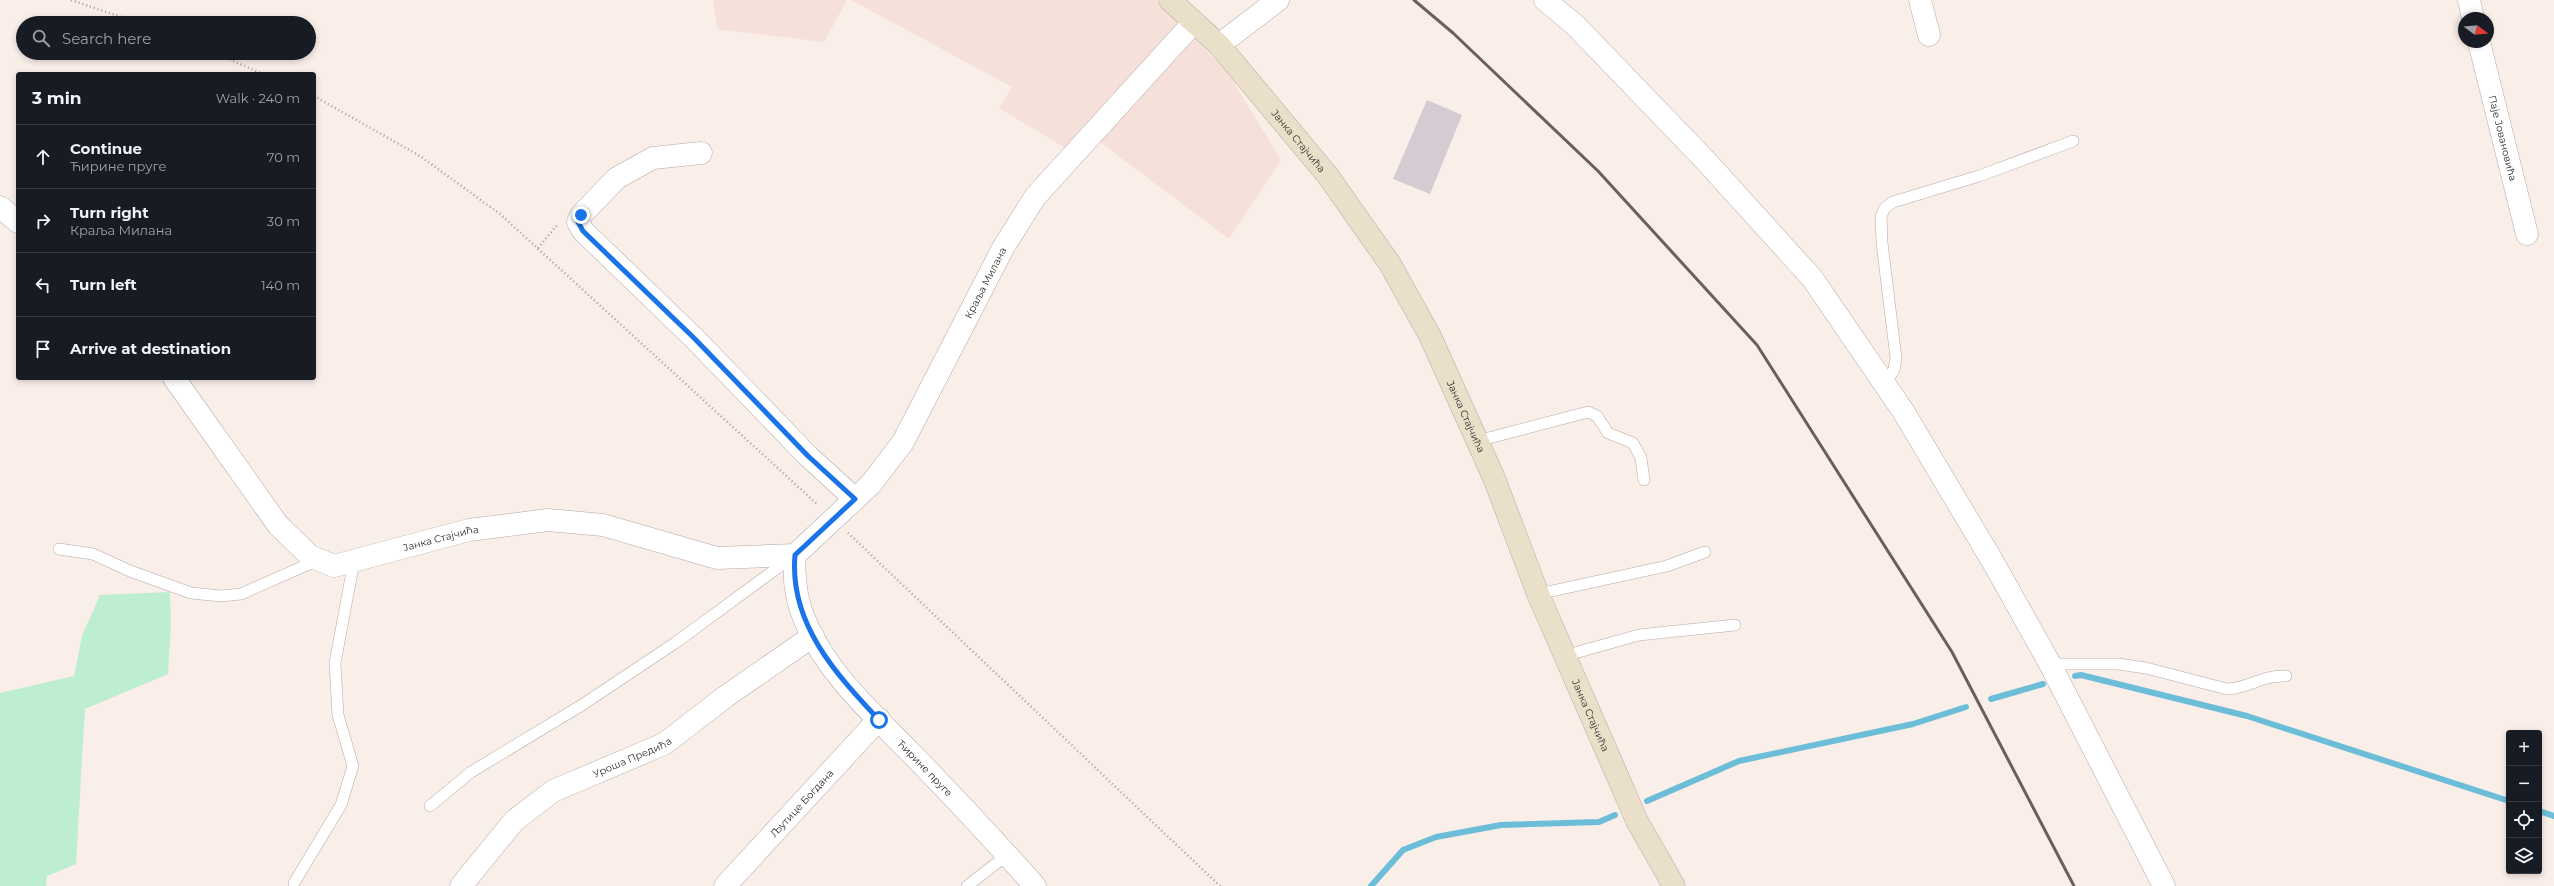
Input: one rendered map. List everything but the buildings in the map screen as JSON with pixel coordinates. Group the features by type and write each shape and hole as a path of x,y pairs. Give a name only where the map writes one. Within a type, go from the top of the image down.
{"street":[{"name":"Јанка Стајчића","path":"1170,0 1219,45 1328,176 1390,264 1430,336 1494,478 1538,594 1637,821 1674,886"},
{"path":"1219,45 1278,0"},
{"path":"1545,0 1576,25 1705,160 1812,278 1884,384 1993,562 2050,664 2164,886"},
{"path":"1920,0 1929,35"},
{"path":"2469,0 2472,12"},
{"name":"Краља Милана","path":"795,555 871,484 903,442 1003,248 1035,197 1194,22"},
{"name":"Паје Јовановића","path":"2480,48 2527,234"},
{"path":"701,153 653,158 617,178 581,215 578,222 583,231 694,338 808,456 855,499"},
{"path":"0,207 16,220"},
{"name":"Јанка Стајчића","path":"175,380 278,525 310,556 334,566 469,530 548,520 603,525 716,558 795,555"},
{"name":"Ћирине пруге","path":"795,555 793,578 806,624 824,655 879,720 1035,886"},
{"name":"Уроша Предића","path":"461,886 514,821 553,791 664,744 725,697 813,636"},
{"name":"Љутице Богдана","path":"725,886 879,720"}],"lane":[{"path":"1884,384 1894,370 1896,358 1882,243 1881,216 1885,208 1893,202 1979,176 2072,141"},
{"path":"1477,441 1588,412 1597,416 1608,434 1633,444 1641,458 1644,480"},
{"path":"59,548 93,554 130,571 191,592 221,596 241,594 319,560"},
{"path":"1538,594 1667,566 1705,552"},
{"path":"430,806 471,772 582,705 675,643 795,555"},
{"path":"294,883 341,805 353,766 338,715 335,663 354,561"},
{"path":"1564,656 1639,635 1735,624"},
{"path":"2050,664 2118,664 2146,668 2227,689 2240,688 2266,677 2286,676"},
{"path":"967,886 1007,855"}],"path":[{"path":"71,0 118,16"},
{"path":"231,60 258,72"},
{"path":"316,97 420,156 500,214 833,519 1220,886"},
{"path":"538,248 555,226 565,219 578,222"}],"shaded area":[{"path":"713,0 847,0 824,42 717,29"},
{"path":"851,0 1156,0 1227,71 1281,160 1229,239 1097,140 1078,156 999,108 1012,87"}],"green space":[{"path":"170,592 171,626 168,674 85,709 76,864 47,876 46,886 0,886 0,693 74,676 82,636 100,595"}],"waterway":[{"path":"2075,676 2081,675 2247,716 2506,800"},
{"path":"1991,699 2043,684"},
{"path":"1647,801 1739,761 1913,724 1966,707"},
{"path":"2542,812 2554,816"},
{"path":"1371,886 1403,850 1436,837 1501,825 1599,822 1615,815"}],"railway":[{"path":"1414,0 1453,33 1598,171 1757,345 1952,652 2074,886"}],"route":[{"path":"581,215 578,222 583,231 694,338 808,456 855,499 795,555 793,578 797,598 806,624 824,655 857,697 879,720"}]}
